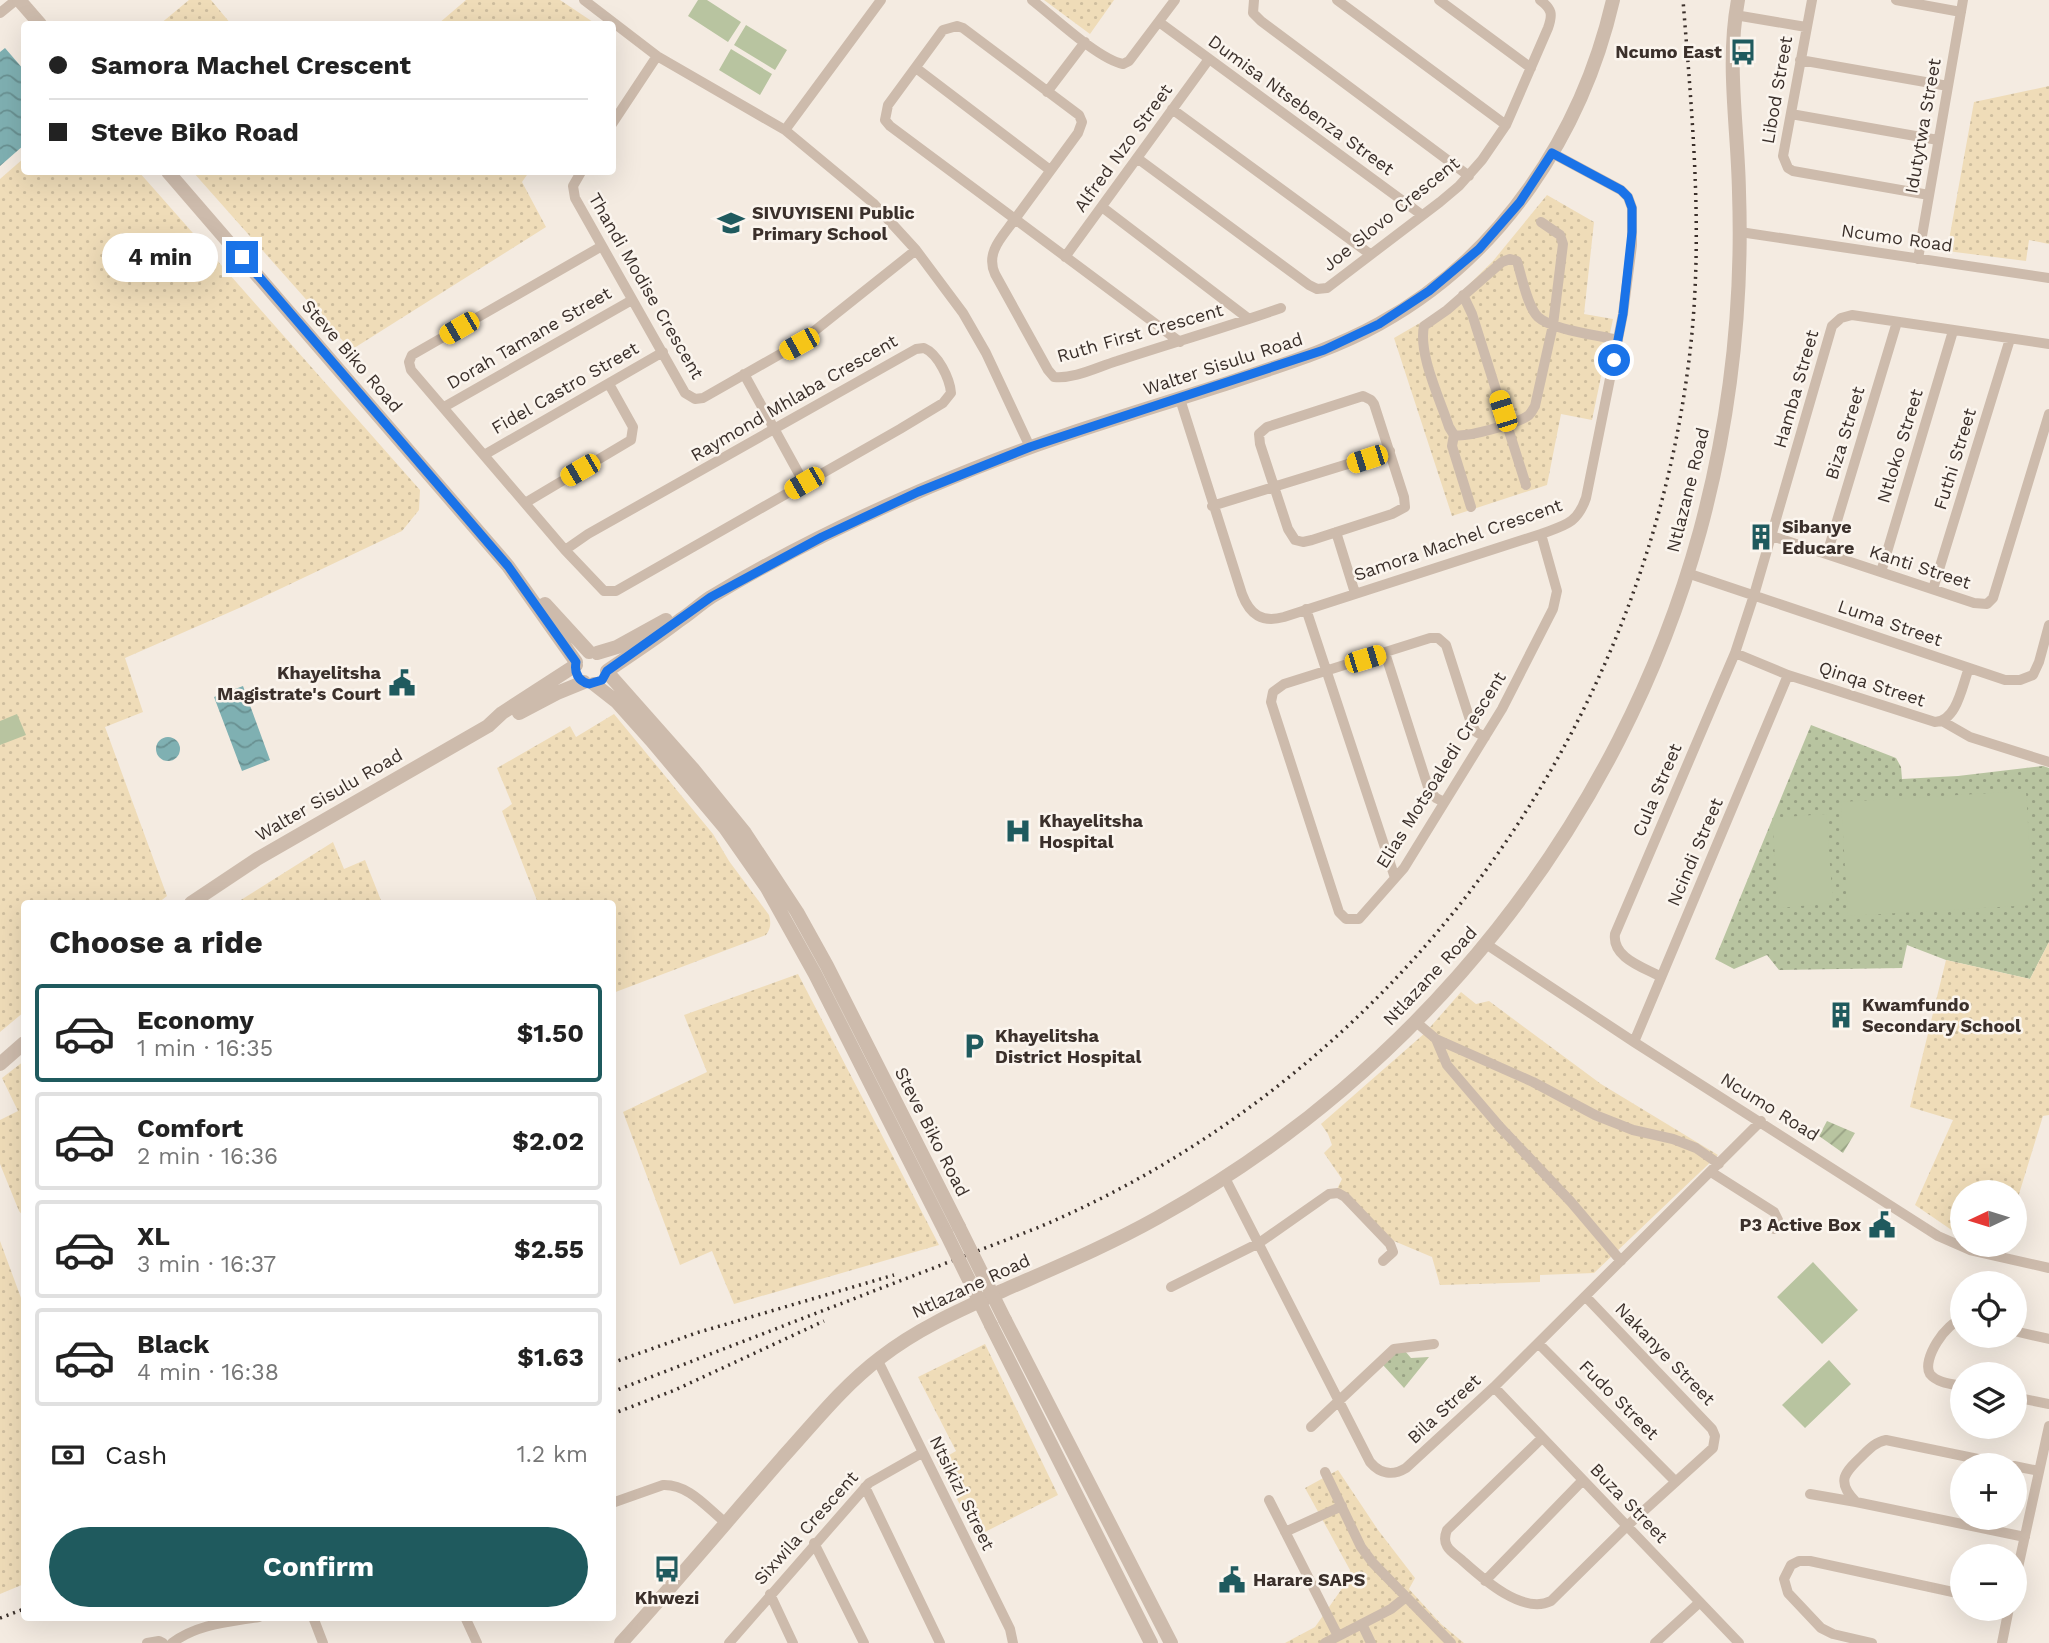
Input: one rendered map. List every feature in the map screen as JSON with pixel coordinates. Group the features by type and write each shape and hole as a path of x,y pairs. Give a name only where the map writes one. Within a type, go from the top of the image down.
{"street":[{"path":"0,13 17,0 37,21"},
{"path":"584,0 612,21"},
{"path":"785,130 881,0"},
{"path":"1032,0 1086,42 1123,64 1129,61 1175,0"},
{"path":"1254,0 1253,13 1261,21 1469,176"},
{"path":"1338,0 1506,125"},
{"path":"1439,0 1531,68"},
{"name":"Joe Slovo Crescent","path":"1137,158 1317,289 1326,288 1422,215 1469,176 1482,160 1506,125 1552,15 1548,6 1540,0"},
{"name":"Walter Sisulu Road","path":"593,652 617,647 840,528 918,492 1030,447 1324,350 1379,324 1405,308 1455,271 1486,242 1520,202 1577,108 1595,65 1613,0"},
{"name":"Libod Street","path":"1812,0 1783,156 1788,168 1929,195"},
{"path":"1896,0 1962,6"},
{"name":"Idutytwa Street","path":"1918,259 1962,6"},
{"path":"1736,7 1806,27"},
{"name":"Ntlazane Road","path":"621,1643 835,1398 877,1359 928,1326 1108,1244 1225,1178 1318,1111 1360,1076 1416,1022 1486,944 1521,900 1563,839 1612,754 1646,684 1687,573 1707,506 1726,411 1738,310 1740,232 1732,72 1736,7"},
{"name":"Dumisa Ntsebenza Street","path":"1159,22 1422,215"},
{"path":"616,24 657,55 785,130 873,203 916,250 962,313 986,354 1030,447"},
{"path":"1015,219 1078,133 1082,122 1079,115 963,28 957,26 943,30 888,105 884,115 887,123 1065,257 1180,342"},
{"path":"1047,92 1086,42"},
{"path":"616,118 657,55"},
{"name":"Alfred Nzo Street","path":"1065,257 1209,59"},
{"path":"1800,61 1948,86"},
{"path":"916,68 1050,170"},
{"path":"1172,109 1370,254"},
{"path":"1791,114 1938,140"},
{"name":"Samora Machel Crescent","path":"1180,399 1242,594 1253,614 1266,620 1541,534 1576,519 1581,513 1618,340 1632,245 1632,208 1628,197 1621,190 1552,153"},
{"name":"Steve Biko Road","path":"171,175 508,566 576,663"},
{"name":"Thandi Modise Crescent","path":"579,175 574,181 573,194 685,393 695,399 704,398 812,335 916,250"},
{"name":"Ruth First Crescent","path":"1102,207 1249,318"},
{"name":"Ruth First Crescent","path":"1015,219 993,249 990,261 1054,377 1073,374 1180,342 1281,308"},
{"path":"1454,435 1469,436 1507,423 1529,415 1535,406 1553,325 1563,244 1560,235 1541,222"},
{"name":"Ncumo Road","path":"1740,232 2049,278"},
{"name":"Raymond Mhlaba Crescent","path":"565,550 588,534 916,349 929,349 943,372 951,393 943,403 611,592 601,589 565,550 411,370 409,362 412,355 602,246"},
{"path":"1471,507 1452,446 1454,435 1449,427 1421,337 1424,326 1502,262 1510,259 1517,261 1532,308 1538,317 1553,325 1618,340"},
{"path":"1463,295 1472,314 1526,485"},
{"name":"Dorah Tamane Street","path":"444,407 632,300"},
{"name":"Hamba Street","path":"1754,595 1832,326 1841,318 1852,316 2049,344"},
{"name":"Biza Street","path":"1826,554 1896,322"},
{"name":"Ntloko Street","path":"1881,572 1952,331"},
{"name":"Futhi Street","path":"1933,589 2010,339"},
{"name":"Fidel Castro Street","path":"484,455 663,352"},
{"path":"744,374 804,483"},
{"path":"525,503 631,440 633,427 609,384"},
{"path":"1358,397 1367,397 1374,404 1390,452 1404,497 1403,510 1303,542 1295,540 1288,529 1275,488 1260,444 1259,434 1262,429 1358,397"},
{"name":"Kanti Street","path":"1772,536 1987,604 1993,598 2049,414"},
{"path":"1212,506 1390,452"},
{"path":"1336,532 1355,593"},
{"name":"Elias Motsoaledi Crescent","path":"1326,671 1278,687 1273,692 1271,702 1339,912 1346,919 1359,919 1395,878 1485,737 1521,675 1556,600 1555,579 1541,534"},
{"name":"Steve Biko Road","path":"508,566 593,652"},
{"name":"Luma Street","path":"1687,573 2005,680 2029,678 2035,671 2049,625"},
{"name":"Cula Street","path":"1661,977 1620,954 1615,944 1615,934 1735,653 1754,595"},
{"name":"Walter Sisulu Road","path":"607,671 702,603"},
{"path":"1306,609 1395,878"},
{"path":"1326,671 1434,637 1442,639 1471,723 1476,732 1485,737"},
{"path":"593,652 606,662 607,671 602,680 589,683 577,675 576,663 579,657 593,652"},
{"path":"1385,653 1429,790 1444,802"},
{"name":"Qinqa Street","path":"1735,653 1788,675 1935,722 1942,721 1952,712 1969,668"},
{"name":"Walter Sisulu Road","path":"488,726 502,713 576,663"},
{"name":"Steve Biko Road","path":"607,671 745,833 797,912 833,978 1151,1643"},
{"name":"Ncindi Street","path":"1634,1042 1788,675"},
{"name":"Walter Sisulu Road","path":"196,900 257,859 488,726 589,683"},
{"name":"Steve Biko Road","path":"589,683 617,702 651,740 725,828 767,888 952,1230"},
{"path":"1942,721 1970,737 2049,762"},
{"path":"2036,757 2049,751"},
{"name":"Ncumo Road","path":"1486,944 1634,1042 1947,1241 1970,1250 2049,1268"},
{"path":"1416,1022 1436,1039 1533,1082 1595,1115 1633,1130 1673,1139 1696,1148 1715,1168 1774,1212 1778,1220 1774,1229"},
{"path":"0,1051 21,1038"},
{"path":"1436,1039 1447,1065 1500,1127 1572,1202 1621,1261"},
{"path":"0,1064 21,1046"},
{"name":"Bila Street","path":"1225,1178 1370,1462 1380,1471 1393,1473 1406,1468 1494,1387 1761,1121"},
{"path":"1171,1287 1259,1243 1329,1194 1338,1193 1345,1197 1392,1247 1393,1252 1383,1261"},
{"name":"Nakanye Street","path":"1542,1438 1446,1532 1447,1547 1485,1581 1530,1605 1545,1604 1713,1448 1714,1432 1586,1297"},
{"name":"Steve Biko Road","path":"998,1322 1171,1643"},
{"path":"1950,1325 1927,1363 1929,1372 1935,1379 1950,1383"},
{"path":"2027,1334 2049,1339"},
{"name":"Fudo Street","path":"1538,1343 1675,1481"},
{"path":"1311,1427 1394,1349 1434,1344"},
{"name":"Ntsikizi Street","path":"877,1359 1010,1629 1013,1643"},
{"name":"Buza Street","path":"1494,1387 1739,1643"},
{"path":"2027,1400 2049,1404"},
{"path":"2023,1544 2049,1426"},
{"path":"1856,1502 1845,1486 1846,1472 1875,1443 1883,1440 1950,1454"},
{"name":"Sixwila Crescent","path":"729,1643 814,1543 873,1479 922,1453"},
{"path":"2027,1469 2039,1471"},
{"path":"1325,1472 1362,1547 1373,1563 1451,1643"},
{"path":"1485,1581 1583,1480"},
{"path":"616,1502 663,1485 671,1485 687,1490 726,1524"},
{"path":"866,1487 940,1643"},
{"path":"1810,1494 2025,1537"},
{"path":"1269,1500 1338,1636"},
{"path":"1286,1532 1342,1506"},
{"path":"814,1543 864,1643"},
{"path":"1872,1643 1833,1634 1821,1628 1788,1594 1784,1579 1791,1564 1810,1561 1950,1591"},
{"path":"770,1594 793,1643"},
{"path":"1325,1643 1391,1609 1406,1597"},
{"path":"1655,1643 1700,1602"},
{"path":"172,1643 186,1633 203,1627 237,1621"},
{"path":"315,1621 323,1643"},
{"path":"467,1621 477,1643"},
{"path":"2001,1643 2006,1621"},
{"path":"1362,1624 1371,1643"},
{"path":"147,1643 163,1643"}],"green space":[{"path":"698,0 707,0 741,22 728,42 688,16"},
{"path":"746,25 787,50 775,70 734,45"},
{"path":"731,49 772,74 760,95 719,70"},
{"path":"17,714 26,735 0,745 0,721"},
{"path":"1811,725 1896,758 1901,767 1902,779 1958,776 2043,766 2049,768 2049,942 2030,979 1946,960 1907,945 1902,968 1779,970 1767,955 1734,969 1715,959"},
{"path":"2026,791 2033,905 1848,916 1841,802"},
{"path":"1826,814 1833,903 1779,908 1772,818"},
{"path":"1827,1121 1855,1133 1843,1153 1819,1136"},
{"path":"1813,1262 1858,1310 1822,1344 1777,1297"},
{"path":"1397,1351 1405,1351 1411,1358 1429,1357 1404,1388 1383,1365"},
{"path":"1829,1360 1851,1384 1805,1428 1782,1405"}],"sand":[{"path":"189,0 211,0 228,21 164,21"},
{"path":"466,0 560,0 592,21 442,21"},
{"path":"1044,0 1114,0 1090,34"},
{"path":"2049,86 2049,244 2029,240 2026,261 1947,251 1974,102"},
{"path":"21,161 21,175 142,175 420,490 419,510 402,531 246,605 125,658 143,712 105,727 167,896 162,900 21,900 21,1014 0,1032 0,179"},
{"path":"196,175 527,175 522,182 546,227 351,350"},
{"path":"1547,195 1594,222 1584,314 1613,319 1592,420 1561,414 1547,485 1452,516 1394,338 1444,309 1493,261"},
{"path":"614,714 713,834 729,861 769,915 769,930 766,935 616,992 616,900 537,900 502,811 512,804 497,768 570,726 576,737"},
{"path":"333,842 344,869 365,860 381,900 241,900"},
{"path":"2049,942 2049,1115 2043,1116 2023,1180 1950,1180 1950,1229 1915,1205 1953,1120 1910,1107 1946,960 2030,979"},
{"path":"798,974 939,1245 734,1304 712,1251 680,1265 623,1112 707,1072 684,1015"},
{"path":"1461,992 1476,1004 1489,1001 1601,1084 1718,1155 1594,1273 1540,1275 1540,1282 1440,1285 1432,1257 1394,1241 1337,1189 1342,1179 1324,1153 1332,1145 1321,1124 1425,1033"},
{"path":"21,1063 21,1213 0,1164 0,1120 18,1111 2,1078"},
{"path":"0,1241 21,1298 21,1585 0,1594"},
{"path":"985,1344 1058,1495 977,1536 937,1462 956,1451 918,1377"},
{"path":"1338,1470 1378,1530 1415,1578 1409,1589 1441,1624 1464,1643 1285,1643 1315,1627 1348,1580 1350,1570 1305,1488"}],"water":[{"path":"5,48 21,67 21,148 0,166 0,52"},
{"path":"243,686 270,760 242,771 214,697"},
{"path":"168,737 179,744 180,749 173,760 168,761 157,754 156,749 163,738"}],"railway":[{"path":"616,1390 1037,1228 1163,1165 1278,1085 1382,992 1473,887 1551,771 1613,646 1658,513 1687,375 1695,281 1695,188 1683,0"},
{"path":"616,1362 696,1333 894,1275"},
{"path":"616,1412 675,1390 824,1321"},
{"path":"0,1618 21,1610"}],"place":[{"name":"Ncumo East","path":"1743,52"},
{"name":"SIVUYISENI Public Primary School","path":"731,223"},
{"name":"Sibanye Educare","path":"1761,537"},
{"name":"Khayelitsha Magistrate's Court","path":"402,683"},
{"name":"Khayelitsha Hospital","path":"1018,831"},
{"name":"Kwamfundo Secondary School","path":"1841,1015"},
{"name":"Khayelitsha District Hospital","path":"974,1046"},
{"name":"P3 Active Box","path":"1882,1225"},
{"name":"Khwezi","path":"667,1569"},
{"name":"Harare SAPS","path":"1232,1580"}],"route":[{"path":"242,257 508,566 576,662 575,670 580,680 589,684 602,680 607,671 711,597 822,537 918,492 1030,447 1324,350 1379,324 1429,291 1479,249 1520,202 1552,153 1621,190 1628,197 1632,208 1632,245 1614,360"}]}
